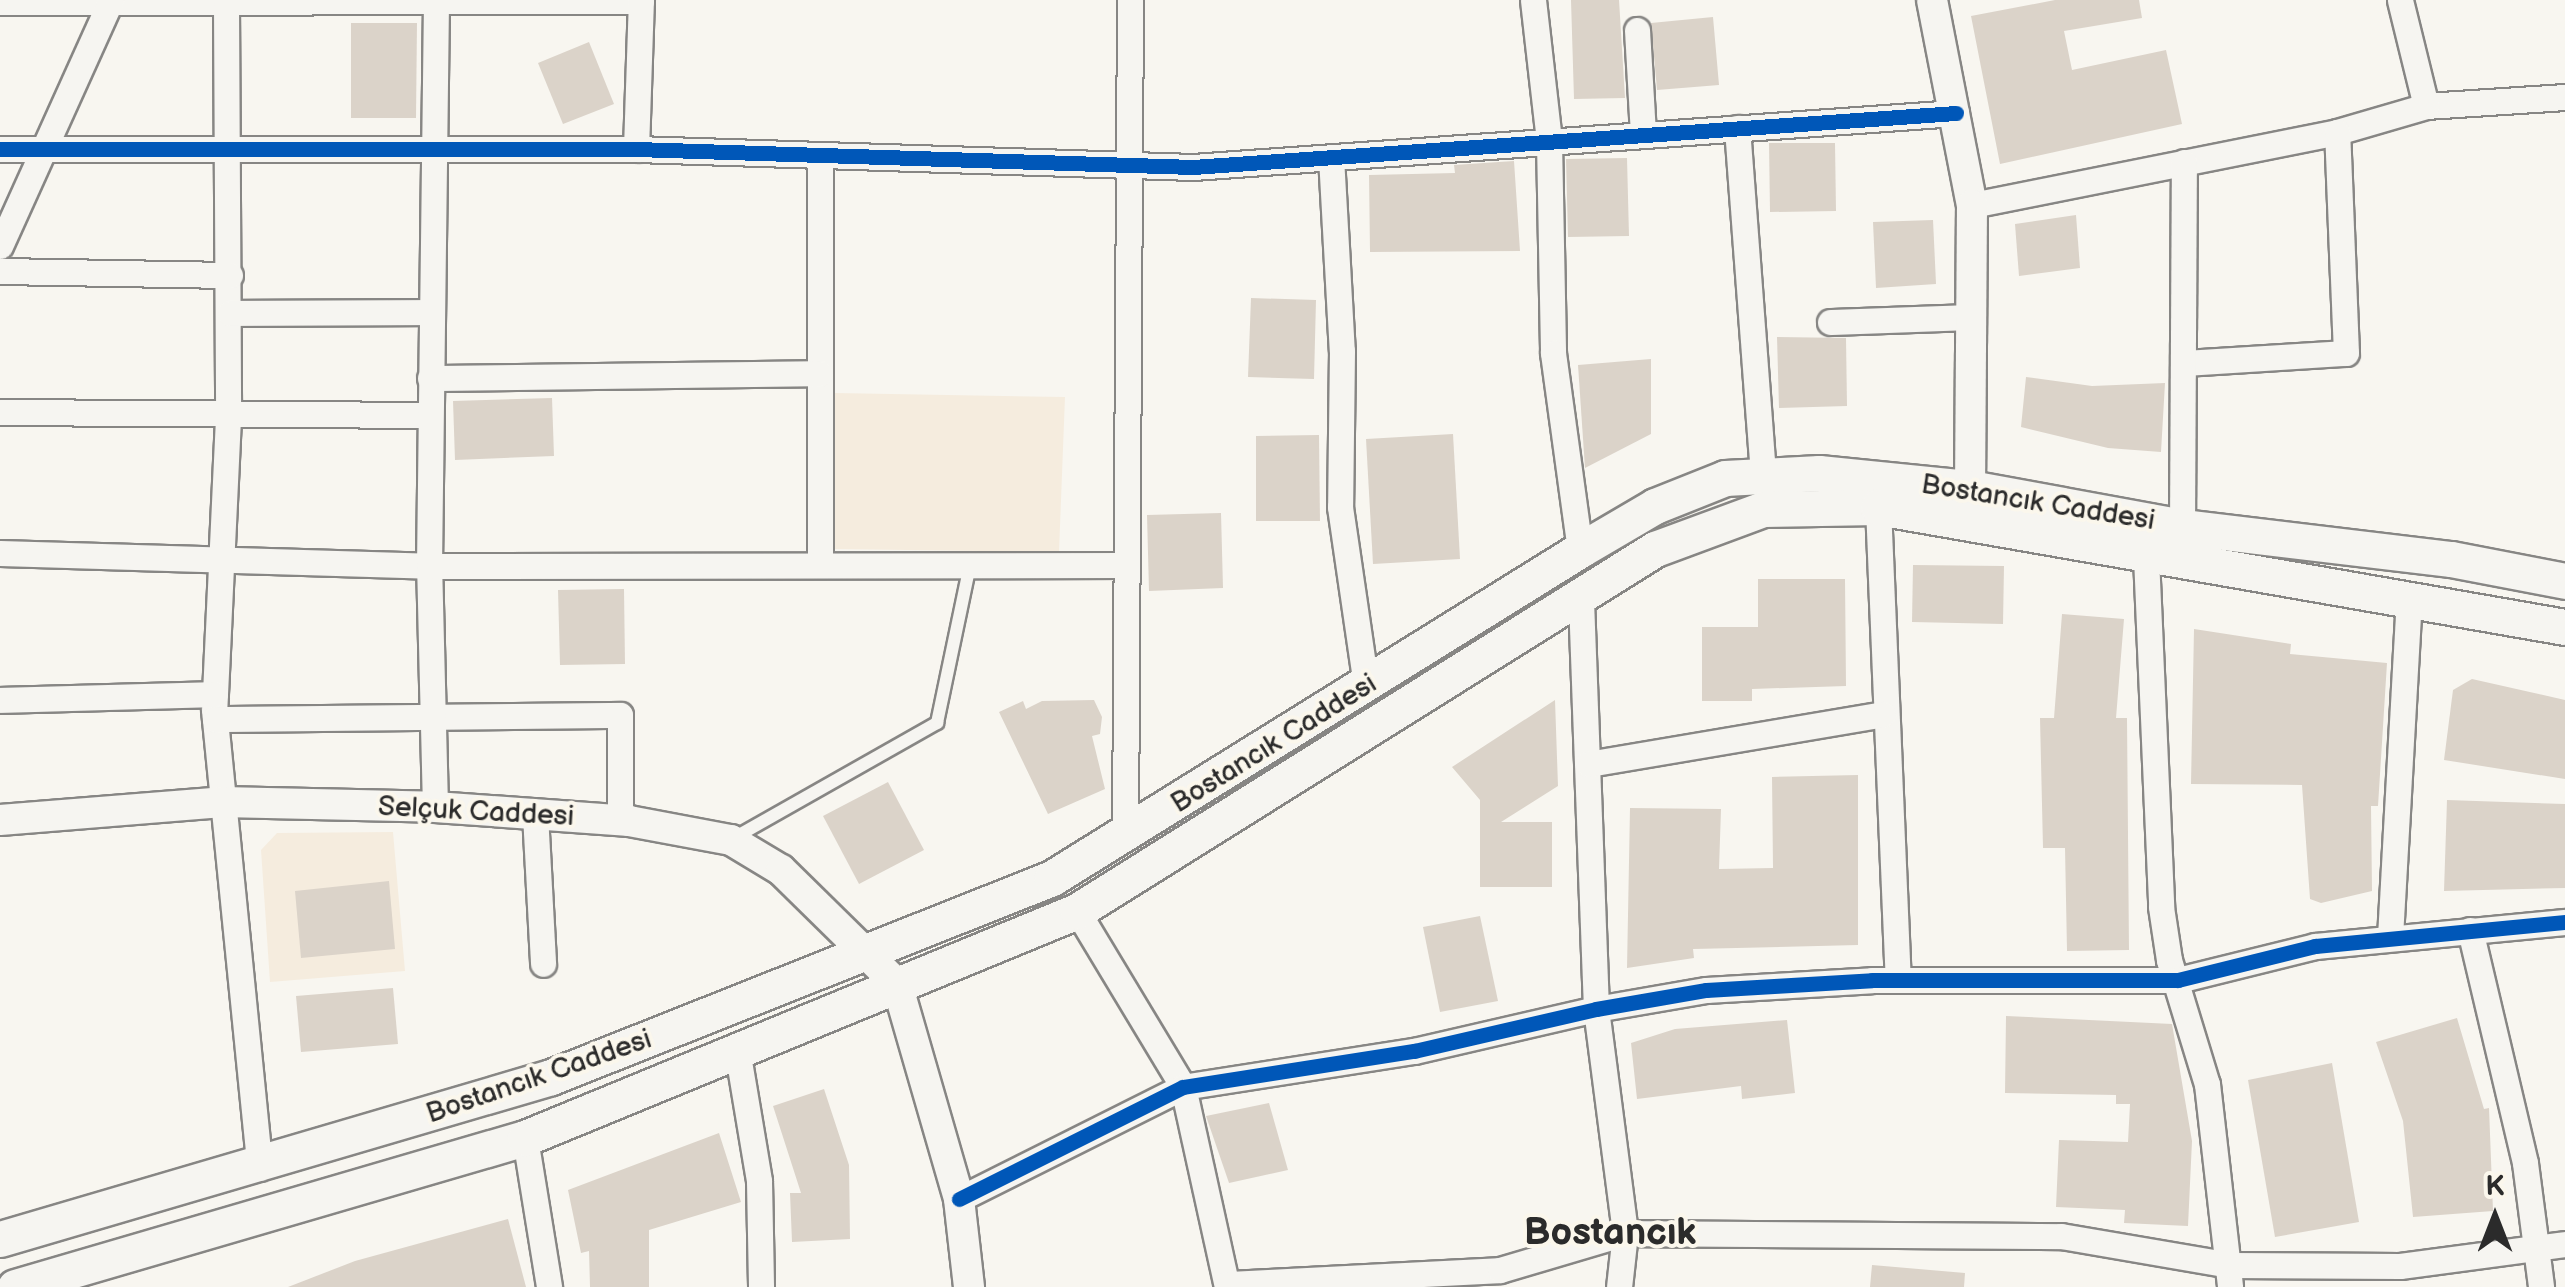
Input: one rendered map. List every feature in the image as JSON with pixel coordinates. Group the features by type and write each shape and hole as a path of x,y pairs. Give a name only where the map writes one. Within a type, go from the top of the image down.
{"main road":[{"name":"Bostancık Caddesi","path":"0,1240 260,1168 552,1077 1052,878 1125,838 1654,506 1726,478 1819,473 1970,488 2182,526 2452,558 2565,582"},
{"name":"Bostancık Caddesi","path":"14,1287 525,1138 1077,911 1581,600 1654,549 1762,510 1878,508 2565,627"}],"street":[{"path":"1125,838 1130,0"},
{"path":"1533,0 1549,141 1553,353 1580,550"},
{"path":"1932,0 1972,204 1970,488"},
{"path":"2400,0 2426,106"},
{"path":"0,2 226,6 641,1 636,149"},
{"path":"0,246 110,2"},
{"path":"435,807 429,566 436,2"},
{"path":"226,6 230,314 225,562 215,707 260,1168"},
{"path":"1637,30 1643,134"},
{"path":"1972,204 2337,132 2426,106 2565,97"},
{"path":"0,149 636,149 1131,166 1332,157 1956,113"},
{"path":"1738,128 1763,476"},
{"path":"2186,363 2346,353 2337,132"},
{"path":"820,156 820,565"},
{"path":"1332,157 1342,351 1340,508 1366,684"},
{"path":"2182,526 2186,363 2184,162"},
{"path":"0,271 230,275"},
{"path":"230,314 431,312"},
{"path":"1830,322 1972,317"},
{"path":"430,378 820,372"},
{"path":"0,412 228,418 430,415"},
{"path":"1878,508 1883,714 1898,980"},
{"path":"0,552 429,566 1127,565"},
{"path":"2146,556 2156,668 2158,870 2178,980 2207,1084 2230,1276"},
{"path":"2390,937 2409,598"},
{"path":"1581,600 1596,1009 1625,1232 1619,1287"},
{"path":"0,700 434,718 620,715 620,820"},
{"path":"1588,764 1883,714"},
{"name":"Selçuk Caddesi","path":"0,820 222,802 435,807 620,820 731,840 781,870 897,984"},
{"path":"536,814 543,964"},
{"path":"1077,911 1183,1087 1227,1286 1500,1270 1625,1232 2061,1236 2230,1276 2379,1276 2565,1244"},
{"path":"959,1199 1183,1087 1414,1052 1596,1009 1706,990 1898,980 2178,980 2315,946 2565,922"},
{"path":"2470,930 2525,1163 2540,1287"},
{"path":"897,984 959,1199 969,1287"},
{"path":"738,1049 759,1181 761,1287"},
{"path":"525,1138 549,1287"}],"lane":[{"path":"731,840 937,723 970,565"}],"shaded area":[{"path":"835,393 1065,397 1059,552 835,549"},
{"path":"393,832 405,971 270,982 261,850 277,833"}],"building":[{"path":"1571,0 1619,0 1625,98 1574,99"},
{"path":"2055,0 2139,0 2142,18 2064,31 2072,70 2166,50 2182,124 2000,164 1971,16"},
{"path":"1713,17 1719,85 1657,90 1651,23"},
{"path":"351,23 417,23 416,118 351,118"},
{"path":"589,42 614,104 563,124 538,63"},
{"path":"1769,143 1835,143 1836,211 1770,212"},
{"path":"1627,158 1629,236 1568,237 1566,159"},
{"path":"1514,161 1520,251 1370,252 1369,175 1455,173 1454,165"},
{"path":"2076,215 2080,268 2019,276 2015,224"},
{"path":"1933,220 1936,284 1876,288 1873,222"},
{"path":"1251,298 1316,300 1314,379 1248,377"},
{"path":"1777,337 1846,338 1847,406 1779,408"},
{"path":"1651,359 1651,434 1585,468 1578,365"},
{"path":"2026,377 2092,386 2165,383 2161,452 2108,448 2021,427"},
{"path":"552,398 554,456 455,460 453,401"},
{"path":"1453,434 1460,559 1373,564 1366,439"},
{"path":"1319,435 1320,521 1256,521 1256,436"},
{"path":"1221,513 1223,588 1149,591 1147,515"},
{"path":"1913,565 2004,566 2003,624 1912,622"},
{"path":"1758,579 1845,579 1846,686 1752,689 1752,701 1702,701 1702,627 1758,627"},
{"path":"624,589 625,664 560,665 558,590"},
{"path":"2062,614 2124,619 2116,718 2127,718 2129,950 2067,951 2065,848 2043,848 2040,718 2054,718"},
{"path":"2194,629 2291,644 2290,654 2387,663 2378,806 2371,806 2372,891 2321,903 2310,899 2302,785 2191,784"},
{"path":"2472,679 2565,700 2565,779 2444,760 2453,690"},
{"path":"1094,700 1102,717 1100,734 1092,736 1105,789 1048,814 999,712 1023,701 1026,709 1042,701"},
{"path":"1555,700 1558,786 1501,822 1552,822 1552,887 1480,887 1480,800 1452,767"},
{"path":"1858,775 1858,945 1693,949 1694,958 1627,968 1630,808 1721,809 1719,869 1773,868 1772,777"},
{"path":"888,782 924,850 859,884 823,816"},
{"path":"2447,800 2565,804 2565,888 2444,891"},
{"path":"389,881 395,949 301,958 295,891"},
{"path":"1480,916 1498,1001 1440,1012 1423,927"},
{"path":"393,988 398,1044 301,1052 296,996"},
{"path":"2006,1016 2172,1024 2192,1141 2188,1226 2124,1223 2125,1210 2056,1207 2059,1140 2128,1142 2130,1104 2116,1104 2116,1095 2005,1093"},
{"path":"2457,1018 2484,1109 2489,1108 2493,1211 2413,1217 2403,1121 2376,1042"},
{"path":"1787,1020 1795,1093 1742,1099 1741,1086 1637,1099 1631,1043 1675,1029"},
{"path":"2332,1063 2359,1222 2275,1237 2248,1080"},
{"path":"824,1089 849,1165 850,1239 792,1242 790,1193 801,1193 773,1106"},
{"path":"1269,1103 1288,1170 1229,1183 1206,1116"},
{"path":"719,1133 741,1202 649,1230 649,1287 590,1287 589,1251 581,1253 568,1190"},
{"path":"508,1219 526,1287 288,1287 355,1261"},
{"path":"1872,1265 1965,1273 1964,1287 1870,1287"}],"cycle path":[{"path":"0,149 636,149 1193,167 1956,113"},
{"path":"959,1199 1183,1087 1414,1051 1596,1009 1706,990 1872,980 2178,980 2315,946 2565,922"}],"district":[{"name":"Bostancık","path":"1610,1233"}]}
